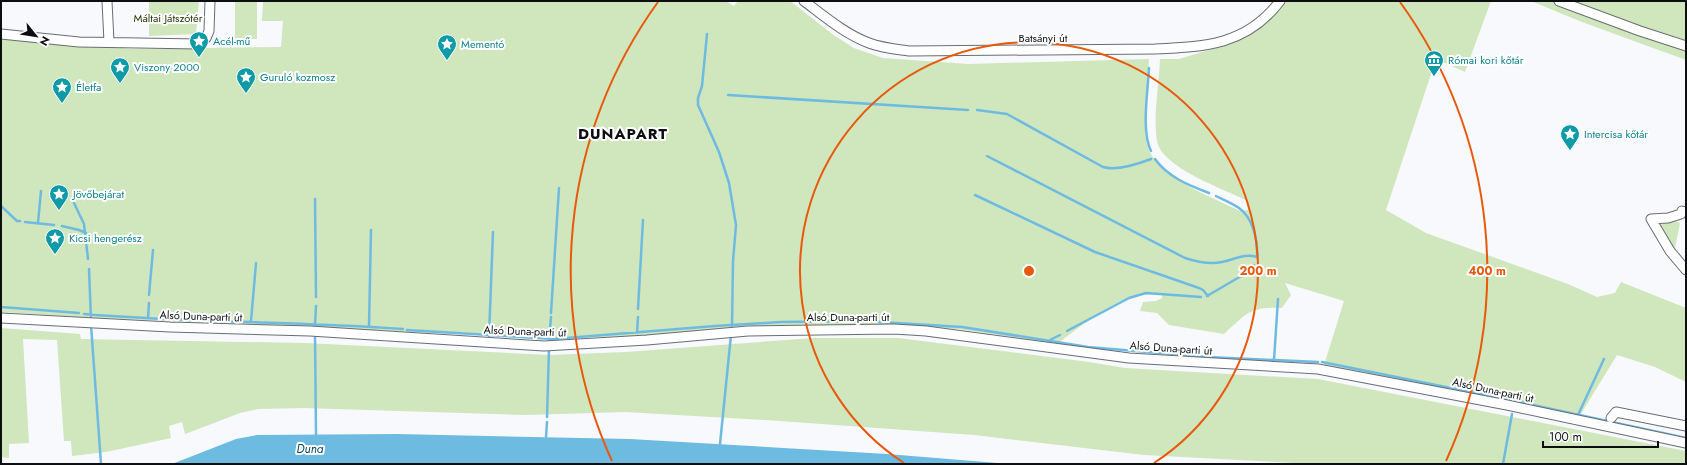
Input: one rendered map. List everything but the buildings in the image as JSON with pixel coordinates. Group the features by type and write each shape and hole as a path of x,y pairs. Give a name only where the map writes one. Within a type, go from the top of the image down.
{"street":[{"path":"107,1 109,42"},
{"path":"1,34 79,42 198,44 206,38 209,31 210,1"},
{"name":"Batsányi út","path":"804,1 851,34 869,43 887,48 909,51 1155,49 1196,47 1226,41 1251,30 1268,16 1280,1"},
{"path":"1559,1 1640,31 1686,46"},
{"path":"1685,213 1668,218 1651,219 1670,251 1686,270"},
{"name":"Alsó Duna-parti út","path":"1,318 91,324 310,331 544,346 647,340 731,332 894,329 926,331 1129,358 1318,369 1507,405 1686,444"},
{"path":"1611,418 1616,412 1686,426"}],"green space":[{"name":"Máltai Játszótér","path":"149,1 199,1 196,34 149,36"},
{"path":"235,1 257,1 257,39 235,39"},
{"path":"263,1 726,1 734,6 738,1 790,1 835,36 854,48 883,58 968,64 1149,59 1145,126 1147,145 1152,156 1161,167 1186,185 1240,211 1248,210 1246,200 1209,184 1182,169 1161,151 1157,141 1156,131 1160,59 1179,59 1236,42 1267,21 1283,1 1491,1 1465,72 1436,59 1386,210 1426,233 1568,284 1597,297 1615,293 1621,282 1686,308 1686,382 1655,367 1617,355 1579,417 1324,365 1344,301 1285,283 1291,295 1282,308 1263,308 1255,310 1244,316 1224,334 1169,325 1157,313 1140,311 1143,302 1156,301 1162,298 1162,295 1143,295 1130,297 1108,308 1057,344 958,329 826,325 742,329 653,336 545,338 77,317 1,312 1,36 131,49 281,47 283,21 262,21"},
{"path":"1531,1 1686,1 1686,60 1582,22"},
{"path":"1672,220 1680,223 1674,253 1659,225 1660,223"},
{"path":"1,328 80,334 81,339 305,343 549,355 626,352 814,338 898,338 1089,362 1125,368 1318,379 1686,451 1686,464 1313,464 1144,455 974,435 766,420 625,412 526,415 304,408 258,409 240,413 185,434 182,422 169,426 171,438 106,452 72,456 71,441 64,441 57,340 23,339 29,443 9,444 9,458 1,457"}],"water":[{"name":"Duna","path":"397,434 630,439 887,454 1010,464 172,464 236,439 257,435"}],"waterway":[{"path":"707,34 702,86 698,98 698,105 719,152 729,183 736,225 733,261 732,326"},
{"path":"1149,68 1146,133 1151,151"},
{"path":"728,95 968,110"},
{"path":"977,110 1007,114 1103,167 1121,168 1151,159"},
{"path":"987,156 1185,258 1199,262 1217,263 1243,256 1257,257 1257,244 1254,230 1248,217 1239,208 1216,196"},
{"path":"1155,159 1172,176 1209,193"},
{"path":"551,313 559,188"},
{"path":"38,223 41,191"},
{"path":"975,195 1095,252 1199,288 1208,296"},
{"path":"315,199 316,297"},
{"path":"74,203 84,224 88,259"},
{"path":"1,206 17,221 20,221"},
{"path":"638,309 643,220"},
{"path":"25,222 54,225"},
{"path":"62,226 86,233"},
{"path":"369,327 371,230"},
{"path":"489,336 493,232"},
{"path":"149,295 153,250"},
{"path":"251,321 256,263"},
{"path":"1207,296 1248,272 1254,265"},
{"path":"89,269 91,320"},
{"path":"1067,331 1129,298 1146,293 1201,297"},
{"path":"1274,360 1278,299"},
{"path":"148,318 149,303"},
{"path":"315,325 316,306"},
{"path":"1,307 79,313"},
{"path":"84,314 164,319 363,326 403,329"},
{"path":"549,341 551,317"},
{"path":"637,333 638,317"},
{"path":"407,330 554,339 781,322 863,321 962,327 1088,347 1207,357 1318,362"},
{"path":"91,325 101,464"},
{"path":"315,335 316,435"},
{"path":"720,444 731,335"},
{"path":"1050,340 1060,335"},
{"path":"547,417 549,349"},
{"path":"1578,415 1604,359"},
{"path":"1322,362 1515,401 1686,438"},
{"path":"1503,464 1512,414"},
{"path":"546,437 547,422"}],"place":[{"name":"Acél-mű","path":"199,58"},
{"name":"Mementó","path":"447,61"},
{"name":"Római kori kőtár","path":"1434,77"},
{"name":"Viszony 2000","path":"120,84"},
{"name":"Guruló kozmosz","path":"246,94"},
{"name":"Életfa","path":"62,104"},
{"name":"Intercisa kőtár","path":"1570,151"},
{"name":"Jövőbejárat","path":"59,211"},
{"name":"Kicsi hengerész","path":"55,255"}],"district":[{"name":"DUNAPART","path":"623,134"}]}
